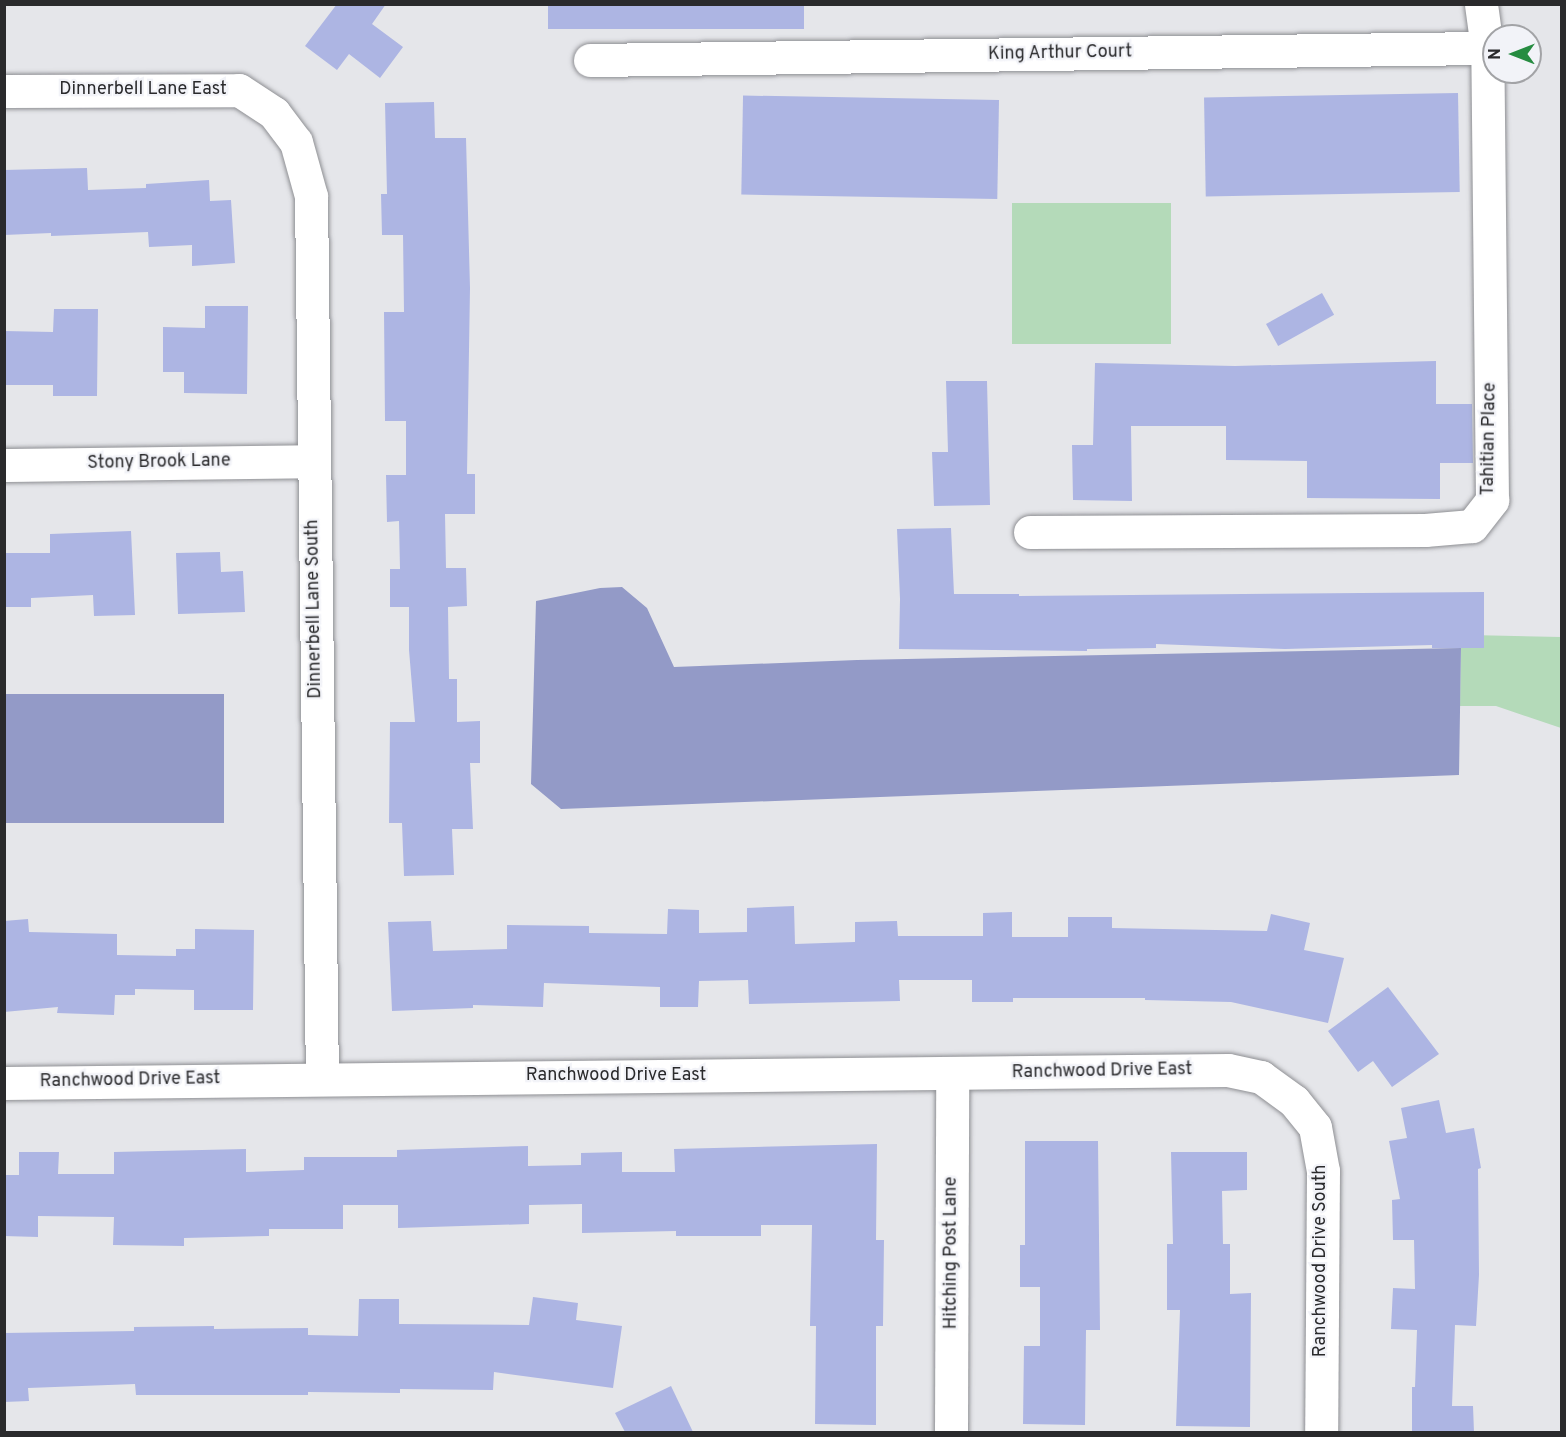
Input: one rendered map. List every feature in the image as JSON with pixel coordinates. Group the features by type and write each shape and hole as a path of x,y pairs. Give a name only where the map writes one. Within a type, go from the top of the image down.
{"street":[{"path":"1481,4 1484,24"},
{"name":"King Arthur Court","path":"590,60 1482,48"},
{"name":"Tahitian Place","path":"1030,532 1425,530 1472,526 1492,500 1487,84"},
{"name":"Dinnerbell Lane East","path":"4,91 239,90 274,113 296,142"},
{"name":"Dinnerbell Lane South","path":"296,142 311,196 322,1078"},
{"name":"Stony Brook Lane","path":"4,465 314,461"},
{"name":"Ranchwood Drive East","path":"4,1083 1228,1070"},
{"name":"Ranchwood Drive South","path":"1228,1070 1261,1077 1294,1101 1315,1127 1323,1171 1321,1432"},
{"name":"Hitching Post Lane","path":"951,1432 952,1073"}],"green space":[{"path":"1012,203 1171,203 1171,344 1012,344"},
{"path":"1470,635 1561,637 1561,728 1496,706 1460,706 1461,648"}],"water":[{"path":"622,587 647,608 674,667 857,660 1461,648 1459,775 561,809 531,784 536,601 600,588"},
{"path":"5,694 224,694 224,823 5,823"}],"building":[{"path":"337,4 386,4 372,24 403,47 380,78 349,54 337,70 305,46"},
{"path":"548,4 804,4 804,29 548,29"},
{"path":"1458,93 1460,192 1206,196 1204,97"},
{"path":"743,96 999,100 997,199 741,195"},
{"path":"434,102 435,138 466,138 470,288 467,474 475,474 475,514 445,514 446,568 466,568 467,606 448,607 449,679 457,679 457,722 480,721 480,763 470,763 473,829 452,829 454,875 404,876 402,823 389,823 390,722 415,722 409,650 409,607 390,607 390,569 400,569 399,521 387,522 386,475 406,475 406,421 385,421 384,312 404,312 403,235 382,235 381,194 387,194 385,103"},
{"path":"87,168 88,190 146,188 146,184 209,180 210,201 231,200 235,263 192,266 192,245 149,247 148,232 51,236 51,233 4,235 4,170"},
{"path":"1322,293 1334,315 1278,346 1266,324"},
{"path":"205,306 248,306 247,394 184,393 184,372 163,372 163,327 205,328"},
{"path":"54,309 98,309 97,396 53,396 53,385 4,385 4,331 53,332"},
{"path":"1436,361 1436,404 1472,404 1473,463 1440,463 1440,499 1307,498 1307,461 1226,460 1226,426 1131,426 1132,501 1073,500 1072,445 1093,445 1095,363 1235,366"},
{"path":"946,381 987,381 990,505 934,506 932,452 948,452"},
{"path":"951,528 954,594 1019,594 1019,596 1484,592 1484,648 1432,648 1432,645 1285,649 1156,644 1156,648 1087,649 1087,651 899,649 900,599 897,529"},
{"path":"131,531 135,615 94,616 93,595 31,598 31,607 4,607 4,553 50,553 50,534"},
{"path":"220,552 221,572 243,571 245,612 178,614 176,553"},
{"path":"794,906 795,944 855,942 855,922 897,921 898,936 983,936 983,913 1012,912 1012,937 1068,937 1068,917 1112,917 1112,928 1267,931 1271,914 1310,923 1304,950 1344,958 1328,1023 1231,1002 1145,1000 1145,998 1013,998 1013,1002 972,1002 972,980 899,980 900,1001 749,1004 748,980 699,981 698,1007 660,1007 660,987 544,983 543,1007 473,1005 473,1008 392,1011 388,922 431,921 433,951 507,949 507,925 589,926 589,933 667,934 668,909 699,910 699,933 747,932 747,908"},
{"path":"28,919 29,932 117,934 117,955 176,956 176,949 195,949 195,929 254,930 253,1010 194,1010 194,990 135,989 135,995 115,995 114,1015 57,1013 58,1007 4,1012 4,921"},
{"path":"1388,987 1439,1054 1392,1087 1373,1061 1358,1072 1328,1031"},
{"path":"1439,1100 1446,1133 1474,1128 1481,1168 1478,1169 1479,1275 1476,1326 1455,1325 1452,1406 1473,1406 1474,1432 1412,1432 1412,1387 1415,1387 1417,1330 1391,1329 1393,1288 1415,1289 1414,1240 1393,1240 1392,1200 1400,1199 1389,1141 1407,1138 1401,1108"},
{"path":"1025,1141 1098,1141 1100,1330 1086,1330 1085,1425 1023,1424 1024,1346 1040,1346 1040,1287 1020,1287 1020,1245 1025,1245"},
{"path":"877,1144 876,1240 884,1240 883,1326 876,1326 876,1425 815,1424 816,1326 810,1326 812,1225 761,1225 761,1236 676,1236 676,1231 582,1233 582,1204 529,1205 529,1224 398,1228 398,1205 343,1205 343,1229 269,1229 269,1236 184,1238 184,1246 113,1245 114,1217 38,1216 38,1237 4,1236 4,1175 19,1175 19,1152 59,1152 58,1174 114,1174 114,1152 246,1149 246,1172 304,1170 304,1157 397,1157 397,1150 528,1146 528,1166 581,1165 581,1153 622,1152 622,1172 675,1172 674,1149"},
{"path":"1171,1152 1247,1152 1247,1190 1222,1191 1223,1244 1230,1244 1230,1294 1251,1293 1250,1427 1176,1426 1180,1310 1167,1310 1167,1244 1173,1244"},
{"path":"533,1297 578,1303 576,1320 622,1326 613,1388 494,1372 493,1390 400,1389 400,1393 308,1392 308,1395 136,1395 135,1384 28,1388 29,1401 4,1402 4,1333 134,1331 134,1327 214,1326 214,1329 308,1328 308,1335 358,1336 359,1299 399,1299 399,1324 529,1325"},
{"path":"671,1386 693,1432 625,1432 615,1413"}]}
